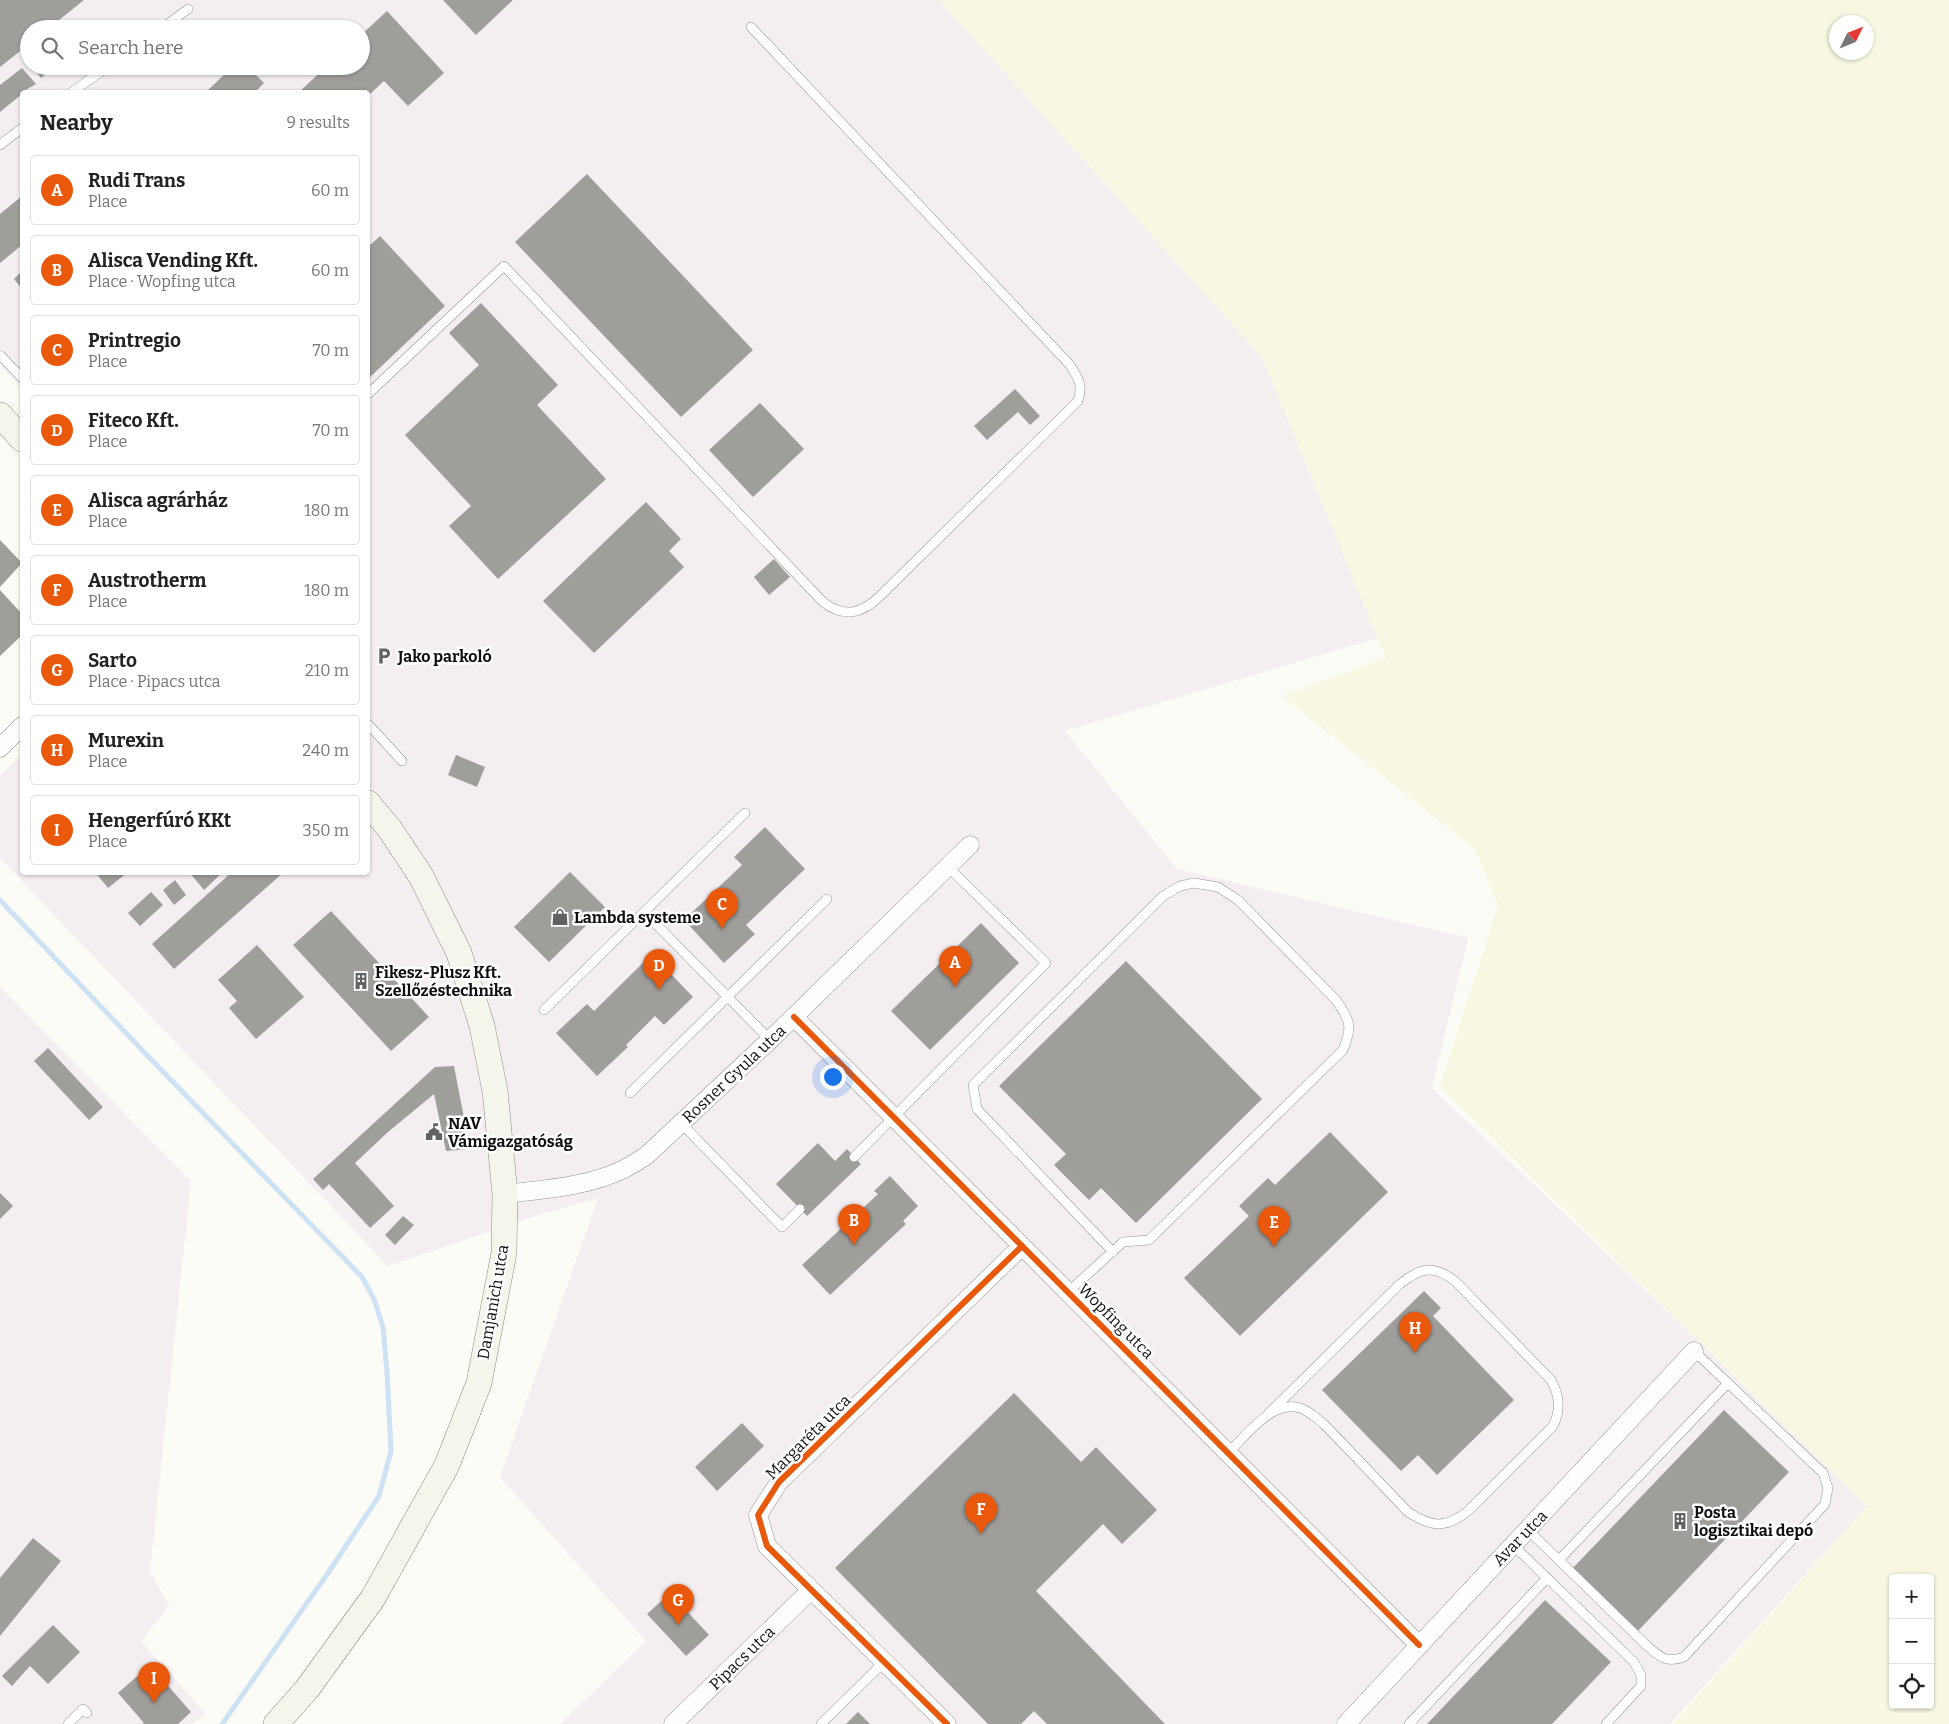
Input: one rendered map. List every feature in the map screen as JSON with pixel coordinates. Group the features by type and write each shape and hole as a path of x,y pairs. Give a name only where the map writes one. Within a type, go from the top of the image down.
{"main road":[{"path":"0,415 20,437"},
{"name":"Damjanich utca","path":"276,1724 307,1690 373,1598 447,1465 479,1382 504,1253 505,1194 495,1091 482,1026 459,953 421,876 389,828 370,805"}],"street":[{"path":"0,748 20,728"},
{"name":"Rosner Gyula utca","path":"505,1194 574,1185 604,1177 625,1169 647,1155 794,1017 970,845"},
{"name":"Wopfing utca","path":"794,1017 1419,1645"},
{"name":"Margaréta utca","path":"947,1724 810,1591 767,1546 758,1515 779,1482 1022,1246"},
{"name":"Avar utca","path":"1346,1724 1694,1351"},
{"name":"Pipacs utca","path":"673,1724 810,1591"}],"lane":[{"path":"173,20 188,9"},
{"path":"370,392 504,266 823,602 834,611 844,613 864,608 874,602 1078,401 1081,389 1070,365 752,27"},
{"path":"75,90 96,75"},
{"path":"0,145 20,130"},
{"path":"0,355 20,376"},
{"path":"370,726 402,761"},
{"path":"544,1010 745,813"},
{"path":"854,1157 1046,963 948,867"},
{"path":"1068,1292 1113,1252 1123,1242 1149,1240 1343,1050 1349,1035 1348,1018 1336,1000 1238,900 1218,887 1194,883 1180,886 1163,896 973,1085 977,1109 1113,1252"},
{"path":"630,1093 827,898"},
{"path":"644,912 770,1040"},
{"path":"681,1123 782,1227 800,1209"},
{"path":"1228,1453 1400,1284 1415,1273 1428,1270 1447,1274 1457,1283 1551,1380 1559,1399 1558,1414 1553,1426 1458,1519 1446,1524 1423,1522 1408,1512 1311,1413 1290,1406 1278,1408 1268,1414"},
{"path":"1528,1530 1645,1644 1662,1658 1674,1660 1684,1657 1825,1504 1828,1488 1823,1473 1694,1351"},
{"path":"1559,1560 1728,1383"},
{"path":"1513,1545 1634,1662 1641,1675 1641,1686 1606,1724"},
{"path":"1409,1724 1548,1578"},
{"path":"821,1724 884,1662"},
{"path":"68,1724 83,1709 87,1713"}],"shaded area":[{"path":"0,0 939,0 1262,357 1378,638 1065,731 1177,869 1468,938 1432,1088 1682,1325 1867,1506 1670,1724 560,1724 646,1641 500,1477 598,1198 542,1214 388,1266 0,858 0,775 20,756 20,875 370,875 370,90 20,90 20,387 0,365"},
{"path":"0,987 191,1181 150,1571 169,1606 141,1641 205,1713 192,1724 0,1724"}],"green space":[{"path":"939,0 1949,0 1949,1724 1673,1724 1867,1506 1440,1087 1498,905 1475,849 1282,696 1386,658 1262,357"}],"building":[{"path":"0,0 84,0 59,20 20,20 20,51 0,67"},
{"path":"443,0 513,0 476,35"},
{"path":"387,11 444,73 408,106 384,81 370,94 370,90 301,90 317,75 370,75 370,27"},
{"path":"20,70 20,75 28,75 36,84 26,90 20,90 20,96 0,112 0,85"},
{"path":"224,75 256,75 264,83 257,90 208,90"},
{"path":"587,174 753,350 681,417 515,242"},
{"path":"20,198 20,247 0,263 0,214"},
{"path":"380,236 445,306 370,377 370,245"},
{"path":"20,273 20,286 14,279"},
{"path":"481,303 558,385 537,405 606,479 498,579 449,526 471,506 405,435 479,365 449,333"},
{"path":"1015,389 1040,416 1030,425 1018,412 987,440 974,426"},
{"path":"760,403 804,449 753,497 709,450"},
{"path":"646,502 681,539 669,551 684,567 594,653 543,601"},
{"path":"0,540 20,561 20,565 0,587"},
{"path":"774,559 790,577 769,595 754,577"},
{"path":"0,590 20,612 20,637 0,656"},
{"path":"456,755 485,767 477,787 448,775"},
{"path":"765,827 805,869 746,925 755,934 724,963 684,920 742,865 734,857"},
{"name":"Lambda systeme","path":"570,872 605,907 549,962 514,927"},
{"path":"97,875 124,875 108,888"},
{"path":"192,875 220,875 204,890"},
{"path":"229,875 281,875 174,969 152,944"},
{"path":"175,880 186,895 174,905 163,890"},
{"path":"151,892 163,905 140,926 128,913"},
{"name":"Fikesz-Plusz Kft. Szellőzéstechnika","path":"331,911 429,1017 391,1051 293,945"},
{"path":"981,923 1019,963 930,1050 891,1011"},
{"path":"257,945 304,997 256,1039 229,1008 237,1001 218,980"},
{"path":"652,954 693,997 664,1025 655,1016 626,1045 628,1047 597,1076 556,1033 587,1004 594,1011"},
{"path":"1126,961 1262,1099 1136,1223 1101,1188 1089,1200 1054,1165 1066,1154 999,1086"},
{"path":"48,1048 103,1107 89,1120 34,1061"},
{"path":"454,1066 470,1149 446,1151 434,1094 388,1132 355,1163 394,1206 370,1228 329,1184 323,1190 313,1179 435,1067"},
{"path":"1330,1132 1388,1192 1240,1336 1184,1278 1249,1216 1239,1206 1268,1178 1275,1185"},
{"path":"818,1143 835,1161 847,1149 861,1164 807,1216 776,1184"},
{"path":"890,1176 918,1206 903,1221 906,1224 830,1295 802,1265 878,1194 874,1191"},
{"path":"0,1193 13,1206 0,1219"},
{"path":"403,1216 414,1225 395,1245 385,1235"},
{"path":"1424,1291 1441,1308 1433,1316 1514,1400 1437,1475 1418,1455 1401,1471 1322,1390"},
{"path":"1014,1393 1081,1462 1096,1447 1157,1510 1122,1544 1103,1524 1036,1591 1165,1724 1047,1724 1034,1711 1021,1724 988,1724 835,1568"},
{"name":"Posta logisztikai depó","path":"1724,1410 1789,1472 1637,1632 1571,1570"},
{"path":"742,1423 764,1446 717,1491 695,1467"},
{"path":"33,1538 61,1561 0,1636 0,1578"},
{"path":"670,1593 709,1635 686,1656 647,1614"},
{"path":"1545,1600 1611,1662 1552,1724 1427,1724"},
{"path":"53,1625 80,1652 48,1684 30,1666 12,1686 2,1676"},
{"path":"150,1665 191,1712 178,1724 142,1724 144,1723 118,1693"},
{"path":"858,1712 870,1724 846,1724"}],"waterway":[{"path":"0,900 362,1277 374,1299 383,1327 391,1451 379,1496 328,1573 222,1724"}],"cycle path":[{"path":"794,1017 1419,1645"},
{"path":"947,1724 767,1546 758,1515 779,1482 1022,1246"}],"place":[{"name":"Jako parkoló","path":"384,656"},
{"name":"Lambda systeme","path":"560,917"},
{"name":"Printregio","path":"722,929"},
{"name":"Fikesz-Plusz Kft. Szellőzéstechnika","path":"361,981"},
{"name":"Rudi Trans","path":"955,987"},
{"name":"Fiteco Kft.","path":"659,990"},
{"name":"NAV Vámigazgatóság","path":"434,1132"},
{"name":"Alisca Vending Kft.","path":"854,1245"},
{"name":"Alisca agrárház","path":"1274,1247"},
{"name":"Murexin","path":"1415,1353"},
{"name":"Posta logisztikai depó","path":"1680,1521"},
{"name":"Austrotherm","path":"981,1534"},
{"name":"Sarto","path":"678,1625"},
{"name":"Hengerfúró KKt","path":"154,1703"}]}
